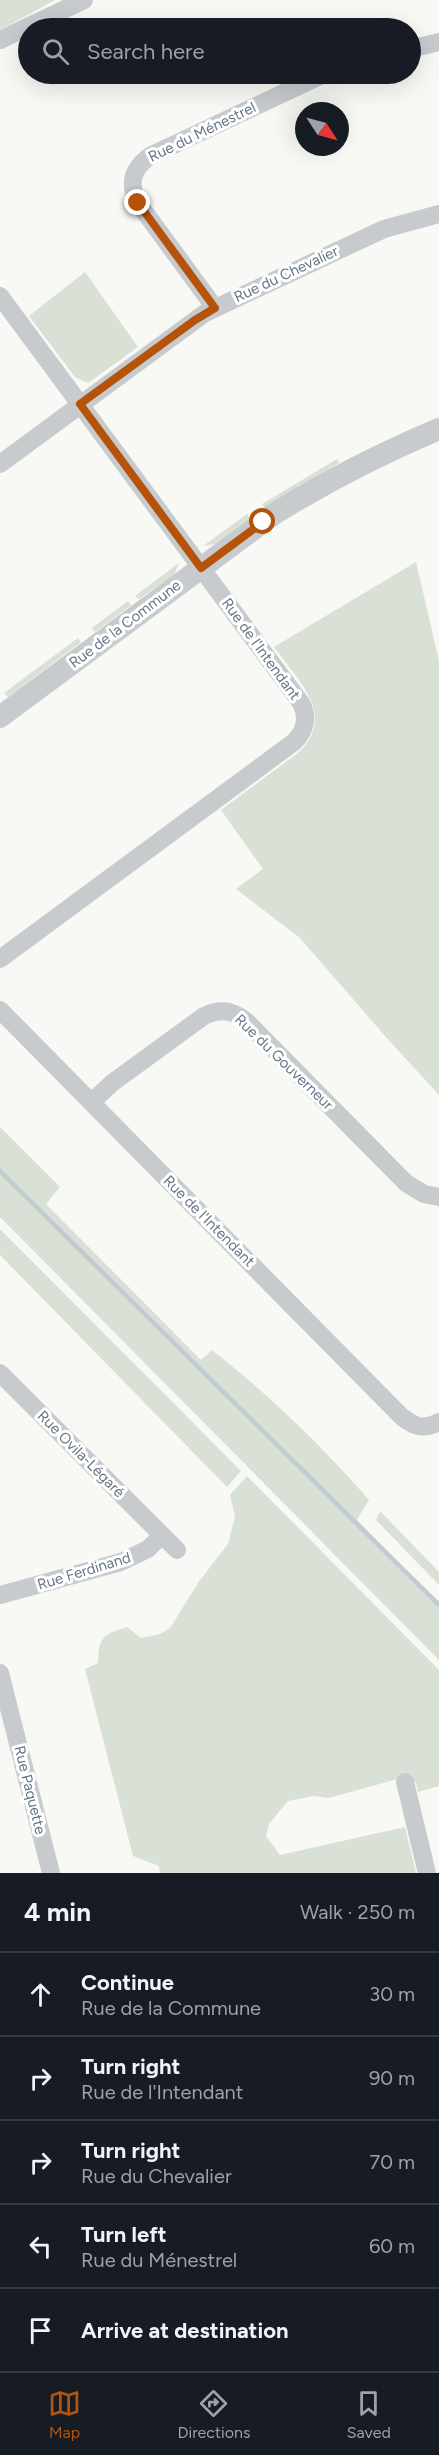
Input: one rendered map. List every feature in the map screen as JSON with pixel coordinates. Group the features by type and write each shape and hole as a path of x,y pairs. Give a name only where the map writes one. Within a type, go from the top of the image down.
{"street":[{"path":"46,18 84,0"},
{"path":"0,40 18,31"},
{"path":"421,47 439,42"},
{"name":"Rue du Ménestrel","path":"215,308 138,203 134,193 132,175 137,166 150,156 303,84"},
{"name":"Rue du Chevalier","path":"0,464 195,320 215,308 384,229 439,214"},
{"name":"Rue de l'Intendant","path":"0,296 301,703 306,716 303,730 294,742 0,959"},
{"name":"Rue de la Commune","path":"0,717 263,522 314,489 439,429"},
{"name":"Rue de l'Intendant","path":"0,1010 402,1417 410,1423 431,1425"},
{"name":"Rue du Gouverneur","path":"92,1102 112,1083 204,1016 218,1010 234,1012 246,1021 406,1183 424,1194 439,1197"},
{"name":"Rue Ovila-Légaré","path":"0,1373 177,1550"},
{"name":"Rue Ferdinand","path":"0,1595 121,1562 148,1549 162,1535"},
{"name":"Rue Paquette","path":"0,1672 51,1873"},
{"path":"405,1782 427,1873"}],"shaded area":[{"path":"0,0 55,0 18,18 18,20 0,30"},
{"path":"85,272 138,347 88,383 75,377 29,316"},
{"path":"337,459 339,463 265,508 262,504"},
{"path":"247,514 250,518 215,544 203,546"},
{"path":"416,562 439,661 439,1095 300,938 236,889 263,869 221,810 298,753 309,739 314,725 314,712 310,698 274,647"},
{"path":"179,563 171,577 139,599 135,596"},
{"path":"128,601 131,605 95,632 92,628"},
{"path":"78,638 81,642 8,697 4,693"},
{"path":"0,1127 60,1187 46,1204 201,1360 212,1350 254,1384 333,1460 369,1500 357,1520 439,1605 439,1660 0,1217"},
{"path":"0,1229 241,1471 227,1487 0,1255"},
{"path":"247,1476 439,1670 439,1786 418,1792 416,1783 408,1776 329,1798 314,1796 288,1801 269,1824 266,1836 280,1855 405,1827 416,1873 160,1873 159,1866 133,1856 85,1669 98,1663 101,1642 112,1632 127,1627 141,1638 160,1634 170,1628 200,1580 228,1544 235,1517 230,1495"},
{"path":"380,1511 439,1572 439,1585 376,1520"}],"waterway":[{"path":"0,1171 439,1605"}],"route":[{"path":"138,203 215,308 195,320 80,404 201,568 263,522"}]}
